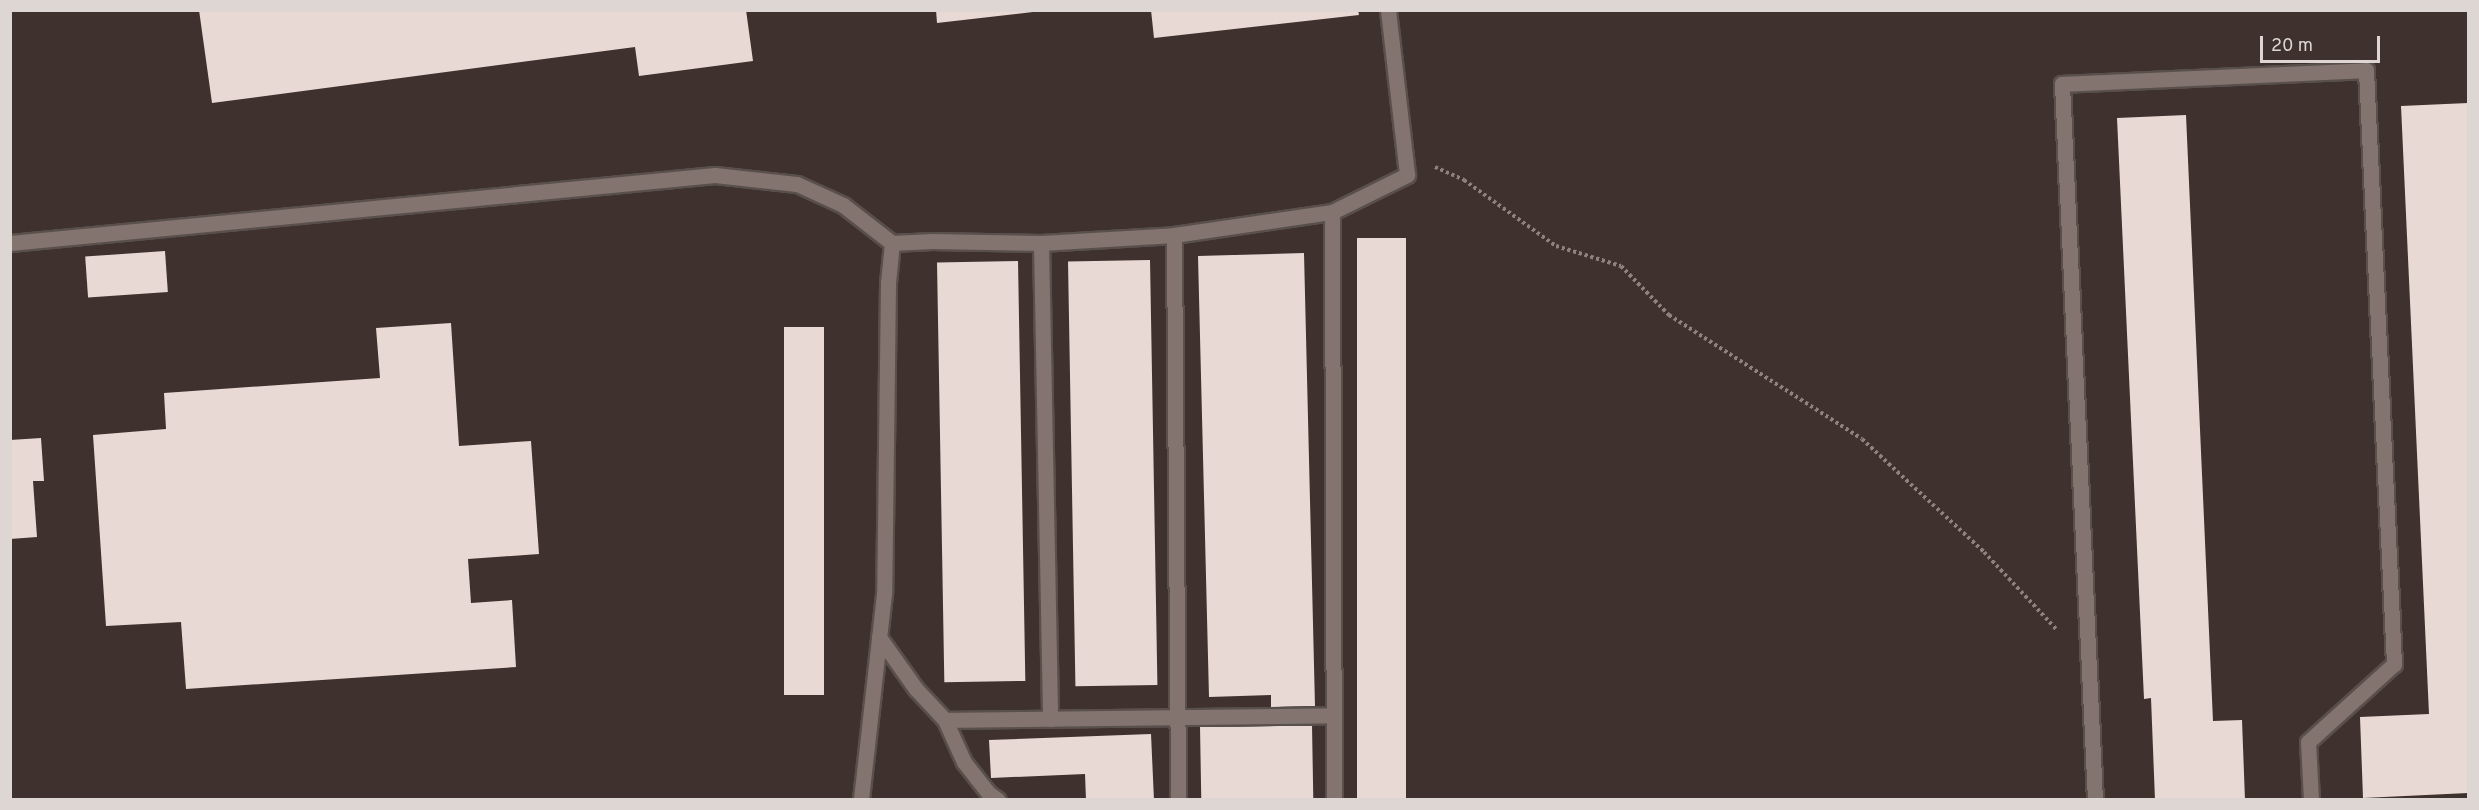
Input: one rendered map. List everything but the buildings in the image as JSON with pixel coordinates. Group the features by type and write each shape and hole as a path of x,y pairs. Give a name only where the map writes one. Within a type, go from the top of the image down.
{"street":[{"path":"10,243 715,176 796,184 843,205 892,243 932,241 1041,243 1174,235 1332,212 1407,175 1388,10"},
{"path":"2095,800 2062,84 2366,70 2394,664 2308,742 2311,800"},
{"path":"1332,212 1334,800"},
{"path":"1174,235 1178,800"},
{"path":"861,800 884,594 888,283 892,243"},
{"path":"1041,243 1050,718"},
{"path":"879,637 916,689 945,720 964,762 988,793 998,800"},
{"path":"945,720 1333,715"}],"path":[{"path":"1404,154 1464,180 1556,246 1621,266 1669,315 1862,439 1984,552 2089,663"}]}
